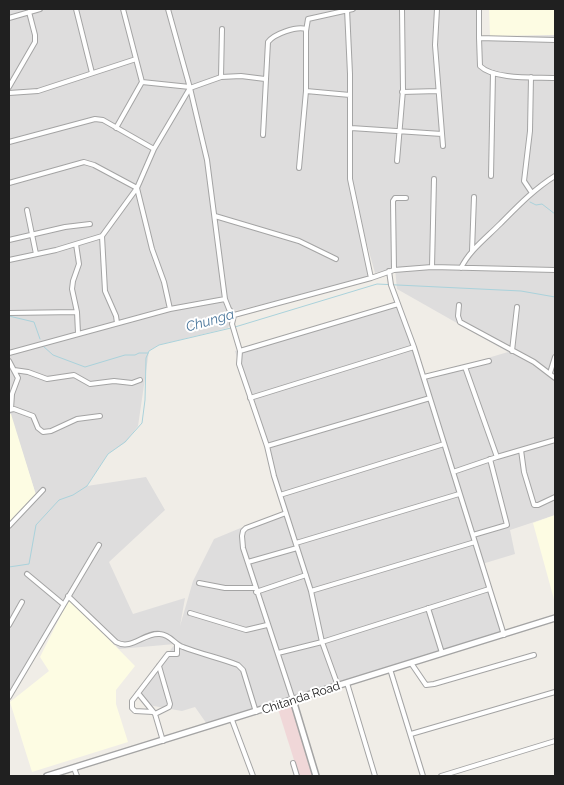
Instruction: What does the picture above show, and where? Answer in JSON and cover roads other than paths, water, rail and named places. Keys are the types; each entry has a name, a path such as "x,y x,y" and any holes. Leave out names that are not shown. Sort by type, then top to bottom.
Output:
{"street":[{"path":"9,18 40,9"},
{"path":"76,9 92,73"},
{"path":"116,128 142,82 123,9"},
{"path":"168,9 190,88 207,160 225,299 229,309 234,314"},
{"path":"299,168 306,91 306,29 308,19 353,9"},
{"path":"397,161 402,92 402,9"},
{"path":"437,9 435,45 443,146"},
{"path":"479,9 480,66 497,75 555,78"},
{"path":"347,10 351,128 350,179 371,278"},
{"path":"9,87 35,42 29,12"},
{"path":"263,135 265,79 269,40 296,28 306,29"},
{"path":"221,77 222,29"},
{"path":"479,38 555,40"},
{"path":"9,93 38,91 136,59"},
{"path":"491,176 493,73"},
{"path":"142,82 190,88 221,77 241,76 265,79"},
{"path":"531,77 530,131 524,181 532,193"},
{"path":"9,260 102,236 137,188 154,149 190,88"},
{"path":"306,91 350,95"},
{"path":"402,92 438,91"},
{"path":"9,142 95,119 103,120 154,149"},
{"path":"351,128 442,134"},
{"path":"9,183 84,162 94,165 137,188 170,309"},
{"path":"461,268 472,251 532,193 555,176"},
{"path":"432,267 434,178"},
{"path":"472,251 474,197"},
{"path":"406,198 396,198 393,201 390,283 414,346 504,635"},
{"path":"27,210 36,254"},
{"path":"215,216 299,241 336,259"},
{"path":"9,240 65,227 90,224"},
{"path":"102,236 106,291 117,323"},
{"path":"76,244 79,264 72,289 77,312 78,333"},
{"path":"234,314 371,278 391,270 432,267 555,270"},
{"path":"9,352 170,309 225,299"},
{"path":"240,351 398,304"},
{"path":"459,305 458,316 460,322 481,332 550,373 555,378"},
{"path":"512,351 517,307"},
{"path":"9,313 77,312"},
{"path":"234,314 232,324 240,351 239,364 267,446 280,495 306,576 322,642 338,686"},
{"path":"250,398 414,346"},
{"path":"550,373 555,357"},
{"path":"9,361 18,378 12,394 10,410 33,416 38,428 43,432 51,431 77,419 100,416"},
{"path":"424,378 489,361"},
{"path":"465,367 497,456"},
{"path":"14,370 28,372 46,379 74,375 90,384 114,381 132,383 140,380"},
{"path":"267,446 430,398"},
{"path":"453,472 497,456 555,440"},
{"path":"280,495 444,444"},
{"path":"521,450 524,472 534,505 555,497"},
{"path":"473,535 507,525 490,459"},
{"path":"9,526 42,490"},
{"path":"296,543 459,494"},
{"path":"286,512 243,531 243,548 316,776"},
{"path":"310,591 475,542"},
{"path":"9,696 99,544"},
{"path":"248,562 297,548"},
{"path":"27,574 63,604"},
{"path":"199,583 225,588 256,590 306,576"},
{"path":"278,653 322,642 489,589"},
{"path":"68,596 121,645 131,644 151,634 157,634 170,637 181,647 214,656 242,667 256,712"},
{"path":"9,625 22,602"},
{"path":"428,608 442,653"},
{"path":"190,613 246,630 267,625"},
{"name":"Chitanda Road","path":"47,776 555,618"},
{"path":"159,666 169,706 154,713 134,710 131,704 138,693 168,654 177,654 177,644"},
{"path":"411,663 426,685 534,655"},
{"path":"390,669 423,776"},
{"path":"347,683 375,776"},
{"path":"411,734 555,692"},
{"path":"138,693 154,713 163,741"},
{"path":"232,720 253,776"},
{"path":"441,776 555,741"},
{"path":"293,763 297,776"},
{"path":"74,768 77,776"}],"waterway":[{"path":"530,202 536,205 542,204 555,214"},
{"name":"Chunga","path":"235,327 377,284 521,291 555,297"},
{"path":"9,316 34,322 40,339"},
{"name":"Chunga","path":"9,567 29,564 36,525 59,500 73,495 87,486 108,454 125,442 142,423 145,400 146,358 149,351 159,345 231,328"},
{"path":"43,346 53,355 85,367 125,355 148,353"}]}
